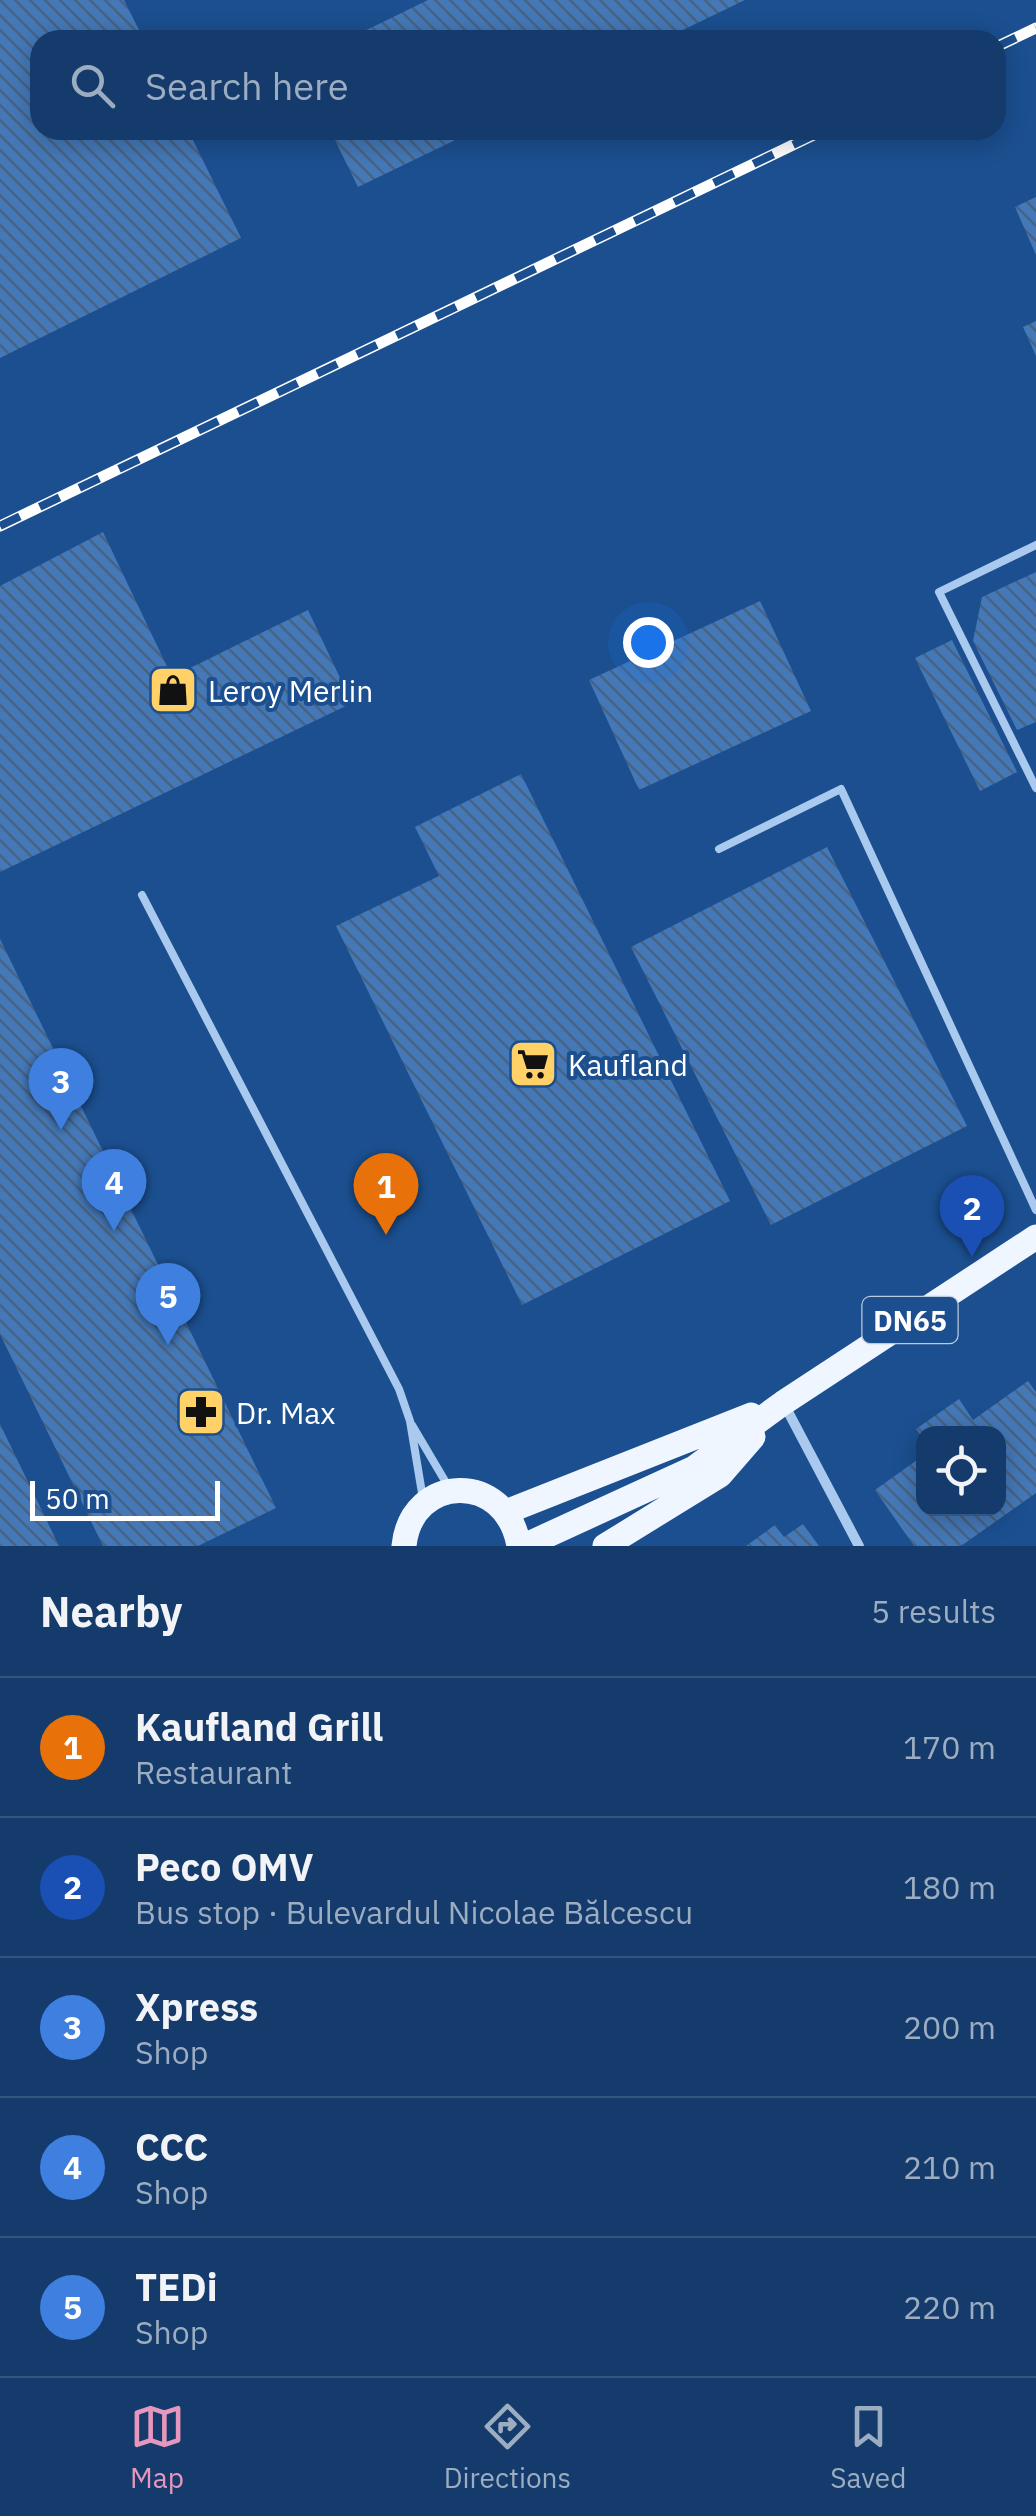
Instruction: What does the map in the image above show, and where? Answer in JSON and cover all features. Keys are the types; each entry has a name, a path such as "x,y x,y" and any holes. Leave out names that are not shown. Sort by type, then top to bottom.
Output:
{"main road":[{"name":"DN65","path":"783,1403 506,1512 521,1546 694,1468 783,1403 1036,1237"},
{"name":"DN65","path":"605,1546 720,1475 783,1403"},
{"path":"404,1546 412,1518 424,1504 451,1491 482,1494 506,1512"}],"street":[{"path":"783,1403 859,1546"}],"lane":[{"path":"1036,545 939,592 1036,788"},
{"path":"719,849 841,789 1036,1210"},
{"path":"142,894 399,1390 410,1421 424,1504"},
{"path":"410,1421 451,1491"}],"building":[{"path":"0,0 124,0 139,30 30,30 30,140 193,140 241,238 0,358"},
{"path":"428,0 745,0 683,30 366,30"},
{"path":"335,140 455,140 358,187"},
{"path":"1036,197 1036,255 1015,207"},
{"path":"1036,321 1036,356 1023,327"},
{"name":"Leroy Merlin","path":"103,532 172,677 308,610 352,703 0,872 0,586"},
{"path":"1036,572 1036,722 1017,730 973,641 982,597"},
{"path":"760,601 811,711 639,790 589,680"},
{"path":"952,640 1017,772 980,791 915,658"},
{"name":"Kaufland","path":"521,774 730,1201 522,1305 336,926 439,876 415,827"},
{"path":"827,847 967,1126 771,1225 631,947"},
{"path":"0,939 276,1508 198,1546 103,1546 0,1334"},
{"path":"1028,1381 1036,1392 1036,1493 1006,1514 1006,1426 920,1426 959,1399 973,1420"},
{"path":"0,1424 59,1546 0,1546"},
{"path":"916,1461 916,1516 1003,1516 961,1546 914,1546 875,1490"},
{"path":"803,1524 819,1546 746,1546 775,1525 784,1537"}],"railway":[{"path":"1006,42 1036,28"},
{"path":"0,526 803,140"}],"place":[{"name":"Leroy Merlin","path":"173,690"},
{"name":"Kaufland","path":"533,1064"},
{"name":"Xpress","path":"61,1130"},
{"name":"CCC","path":"114,1231"},
{"name":"Kaufland Grill","path":"386,1235"},
{"name":"Peco OMV","path":"972,1257"},
{"name":"TEDi","path":"168,1345"},
{"name":"Dr. Max","path":"201,1412"}]}
